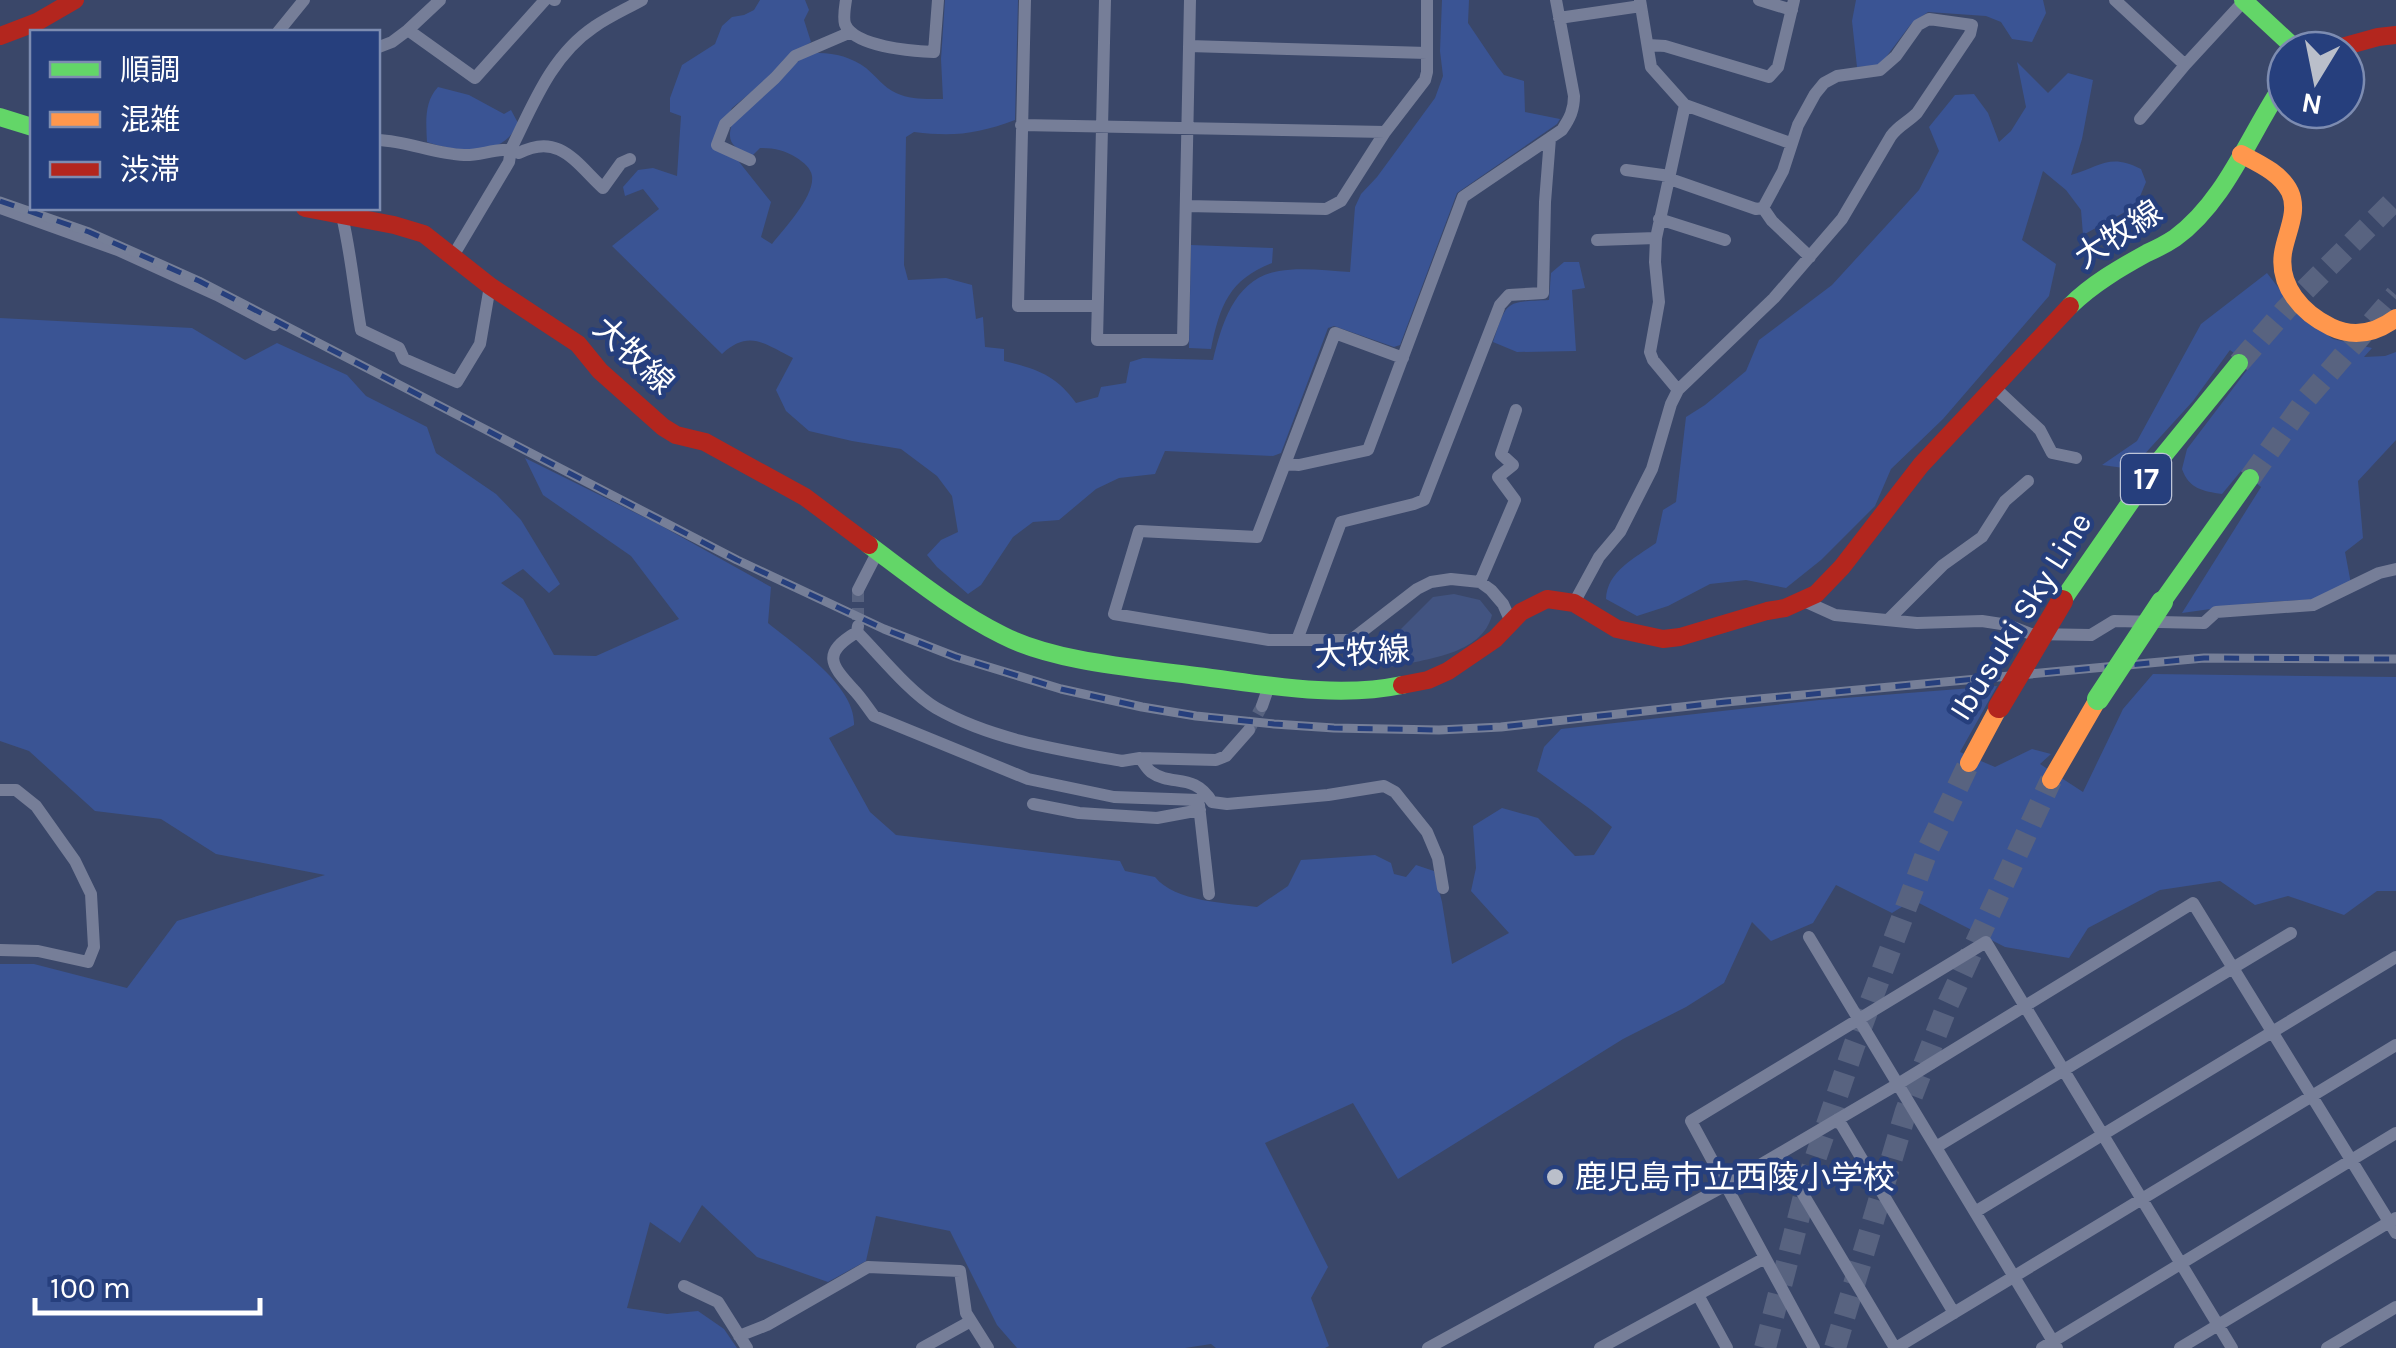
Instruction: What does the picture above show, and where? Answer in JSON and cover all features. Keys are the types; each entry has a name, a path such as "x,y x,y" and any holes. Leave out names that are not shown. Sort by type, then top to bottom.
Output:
{"main road":[{"path":"0,36 37,22 75,0"},
{"path":"2244,0 2276,30"},
{"path":"2366,40 2396,35"},
{"name":"大牧線","path":"314,210 424,234 490,286 578,344 600,371 676,435 705,442 805,497 971,618 1028,647 1266,696 1383,690 1428,680 1478,652 1522,612 1547,598 1574,603 1633,634 1663,638 1680,637 1804,601 1829,583 1904,484 2077,299 2114,271 2174,239 2194,222 2219,192 2266,110"},
{"path":"0,117 30,126"},
{"path":"2241,154 2282,181 2290,193 2291,219 2282,271 2300,305 2314,318 2349,334 2368,334 2396,318"},
{"name":"Ibusuki Sky Line","path":"1969,763 2062,601 2159,461 2238,363"},
{"path":"2051,780 2098,699 2250,478"}],"street":[{"path":"280,30 304,0"},
{"path":"380,48 408,30 440,0"},
{"path":"408,30 475,78 545,0"},
{"path":"453,256 509,162 511,149 547,77 593,27 623,4 642,0"},
{"path":"846,0 845,23 851,32 881,46 934,52 938,0"},
{"path":"1025,0 1018,306 1097,306"},
{"path":"1105,0 1097,340 1183,340 1190,0"},
{"path":"1186,206 1326,209 1341,202 1385,132 1425,80 1427,0"},
{"path":"1285,464 1299,466 1368,450 1463,197 1562,130 1574,108 1574,96 1556,0"},
{"path":"1648,45 1665,46 1769,77 1778,67 1793,5 1758,0"},
{"path":"2115,0 2185,65"},
{"path":"2140,120 2244,0"},
{"path":"1559,18 1641,3 1652,66 1685,105 1790,144"},
{"path":"1574,603 1599,556 1620,532 1652,469 1678,390 1737,336 1842,219 1891,136 1917,113 1972,26 1929,19 1918,25 1896,56 1880,70 1837,76 1824,82 1814,94 1790,144 1783,171 1763,208"},
{"path":"750,160 717,145 726,124 795,56 851,32"},
{"path":"1190,46 1428,52"},
{"path":"1678,390 1650,352 1659,302 1655,262 1658,219 1685,105"},
{"path":"1022,125 1385,132"},
{"path":"1297,640 1342,522 1424,500 1500,305 1509,295 1543,293 1550,138"},
{"path":"380,140 469,156 511,149 519,153 544,144 554,146 603,188 621,164 630,159"},
{"path":"1626,170 1670,178 1756,209 1763,208"},
{"path":"0,208 118,250 217,294 274,325"},
{"path":"1763,208 1810,257"},
{"path":"342,216 362,330 399,348 404,359 457,382 480,344 490,286"},
{"path":"1658,219 1725,240"},
{"path":"1596,240 1656,238"},
{"path":"1403,358 1334,334 1257,537 1138,532 1114,614 1269,640 1351,640 1393,605 1431,582 1451,580 1480,582 1492,590 1511,622"},
{"path":"1994,386 2040,430 2052,453 2076,458"},
{"path":"1480,582 1516,500 1498,477 1513,465 1501,454 1516,410"},
{"path":"1888,620 1943,565 1982,537 2005,500 2028,481"},
{"path":"858,590 878,551"},
{"path":"1804,601 1835,614 1918,624 1982,621 2031,634 2091,635 2114,621 2204,623 2216,612 2313,605 2379,573 2396,569"},
{"path":"1248,730 1226,756 1216,760 1122,761 1010,738 935,708 858,629 834,653 836,672 874,716 1028,779 1114,798 1204,804 1278,800 1384,786 1395,792 1427,832 1438,858 1443,888"},
{"path":"1140,758 1152,773 1205,790 1209,894"},
{"path":"0,790 16,790 36,806 75,861 91,894 94,947 88,962 38,951 0,950"},
{"path":"1033,804 1079,813 1157,818 1204,804"},
{"path":"1428,1348 1726,1186 2194,904 2394,1224 2180,1348"},
{"path":"1936,1147 2291,933"},
{"path":"1809,937 2014,1276 2050,1346 2396,1133"},
{"path":"1814,1348 1691,1121 1986,942 2232,1348"},
{"path":"1975,1212 2396,957"},
{"path":"1778,1154 1896,1348 2396,1046"},
{"path":"1838,1120 1954,1313"},
{"path":"1600,1348 1766,1258"},
{"path":"684,1286 718,1302 743,1342 767,1324 868,1267 960,1272 966,1313 988,1348"},
{"path":"1698,1294 1728,1348"},
{"path":"2326,1348 2396,1307"},
{"path":"922,1348 971,1321"},
{"path":"1630,1332 1639,1348"},
{"path":"1456,1333 1464,1348"}],"shaded area":[{"path":"760,0 805,0 809,10 804,20 811,42 732,108 712,148 736,158 771,202 761,237 772,244 809,193 811,173 802,161 784,151 760,148 752,156 740,150 730,139 733,121 806,54 845,57 902,95 943,99 945,0 1018,0 1015,120 965,133 914,132 906,137 904,265 908,280 946,278 972,285 976,319 983,317 985,347 1004,349 1004,361 1045,374 1076,403 1098,397 1101,387 1126,383 1130,362 1143,358 1213,360 1233,304 1241,292 1264,275 1297,269 1350,272 1355,207 1361,194 1435,98 1443,76 1442,0 1469,0 1468,23 1497,66 1504,75 1524,81 1525,112 1560,119 1457,193 1400,345 1394,347 1334,326 1328,328 1281,453 1273,456 1165,451 1155,474 1119,478 1096,489 1059,520 1033,522 1013,537 981,585 968,594 927,555 941,540 958,532 952,496 937,476 901,449 809,431 786,411 776,390 793,358 757,341 741,342 722,354 612,246 659,209 643,189 625,196 623,187 638,170 653,168 677,176 681,116 670,112 670,98 682,65 715,44 722,26 732,17 754,10"},
{"path":"1856,0 2043,0 2046,13 2032,42 2012,39 2001,22 1986,16 1928,12 1911,24 1880,65 1857,67 1852,21"},
{"path":"2017,62 2048,93 2068,73 2093,80 2071,175 2113,161 2141,169 2146,182 2136,206 2083,235 2081,210 2066,190 2043,171 2022,240 2056,264 2049,296 1943,419 1891,469 1875,506 1821,560 1786,588 1746,580 1710,584 1668,606 1637,616 1606,599 1617,573 1656,543 1663,510 1676,502 1686,417 1746,371 1759,340 1832,285 1919,190 1939,151 1929,127 1955,95 1974,94 1988,113 1999,142 2011,131 2026,107"},
{"path":"438,87 469,95 504,114 511,110 518,123 509,137 491,147 458,149 427,142 428,106"},
{"path":"1191,245 1273,248 1272,263 1246,277 1229,296 1218,319 1211,349 1189,348"},
{"path":"1564,262 1579,262 1585,288 1572,290 1576,351 1517,352 1493,342 1501,318 1510,306 1549,300 1551,273"},
{"path":"2267,273 2299,314 2333,339 2372,348 2364,357 2396,352 2396,440 2358,481 2363,538 2345,552 2352,589 2335,598 2253,603 2182,613 2261,487 2241,471 2222,494 2209,492 2193,485 2182,469 2187,449 2250,366 2230,350 2193,401 2131,469 2102,465 2137,441 2201,324"},
{"path":"0,318 192,328 245,360 277,343 347,375 366,396 427,427 436,453 496,494 521,520 560,584 549,593 523,569 501,583 523,599 554,655 596,656 679,619 631,556 543,495 525,458 658,524 771,587 768,623 822,668 845,696 854,725 829,738 870,812 896,835 1120,861 1125,871 1155,877 1175,892 1257,907 1288,886 1301,860 1375,855 1391,863 1394,874 1406,877 1416,865 1434,871 1452,964 1509,933 1471,891 1476,868 1473,826 1502,808 1538,818 1575,856 1594,855 1612,827 1537,771 1544,747 1561,729 1819,700 1997,686 1960,752 1995,767 2032,749 2051,754 2040,764 2083,792 2123,709 2153,674 2396,677 2396,891 2377,891 2344,915 2288,896 2255,905 2220,881 2160,890 2088,928 2069,958 2005,947 1913,900 1892,913 1836,885 1813,923 1771,941 1752,922 1724,983 1623,1039 1398,1179 1353,1103 1265,1143 1328,1267 1311,1298 1329,1346 1325,1348 1216,1348 1211,1344 1185,1348 1017,1348 997,1325 950,1231 876,1216 866,1261 828,1282 757,1257 702,1205 680,1243 650,1222 627,1308 667,1314 698,1311 724,1329 737,1348 0,1348 0,964 34,964 127,988 177,921 325,875 216,854 161,819 95,811 29,751 0,741"},
{"path":"1454,594 1480,600 1492,615 1477,639 1435,658 1391,667 1381,649 1433,597"}],"tunnel":[{"path":"2239,363 2286,309 2396,199"},
{"path":"2250,478 2307,398 2396,295"},
{"path":"858,590 858,626"},
{"path":"1249,730 1262,706"},
{"path":"1765,1348 1809,1177 1854,1046 1928,849 1969,763"},
{"path":"1835,1348 1906,1111 1947,1006 2051,780"}],"railway":[{"path":"0,201 89,232 199,281 737,560 884,629 956,657 1061,689 1142,707 1274,724 1439,730 2204,658 2396,659"}],"traffic: fast":[{"path":"2243,0 2275,30"},
{"path":"2070,306 2107,277 2172,240 2193,222 2223,185 2266,112"},
{"path":"0,117 30,126"},
{"path":"2062,601 2159,461 2239,363"},
{"path":"2162,602 2250,478"},
{"path":"869,545 967,615 1002,635 1046,652 1123,667 1299,689 1351,691 1402,685"},
{"path":"2098,699 2162,602"}],"traffic: slow":[{"path":"2241,154 2275,174 2290,192 2293,215 2282,265 2288,287 2302,306 2320,321 2348,332 2373,330 2396,318"},
{"path":"2051,780 2098,699"},
{"path":"1969,763 1999,707"}],"traffic: jam":[{"path":"0,36 37,22 75,0"},
{"path":"2366,40 2396,35"},
{"path":"315,210 424,234 490,286 578,344 600,371 663,427 676,435 705,442 805,497 869,545"},
{"path":"1402,685 1448,671 1495,639 1521,612 1547,599 1574,603 1617,629 1663,639 1785,608 1816,594 1842,567 1921,465 2070,306"},
{"path":"1999,707 2062,601"}],"place":[{"name":"鹿児島市立西陵小学校","path":"1555,1177"}]}
